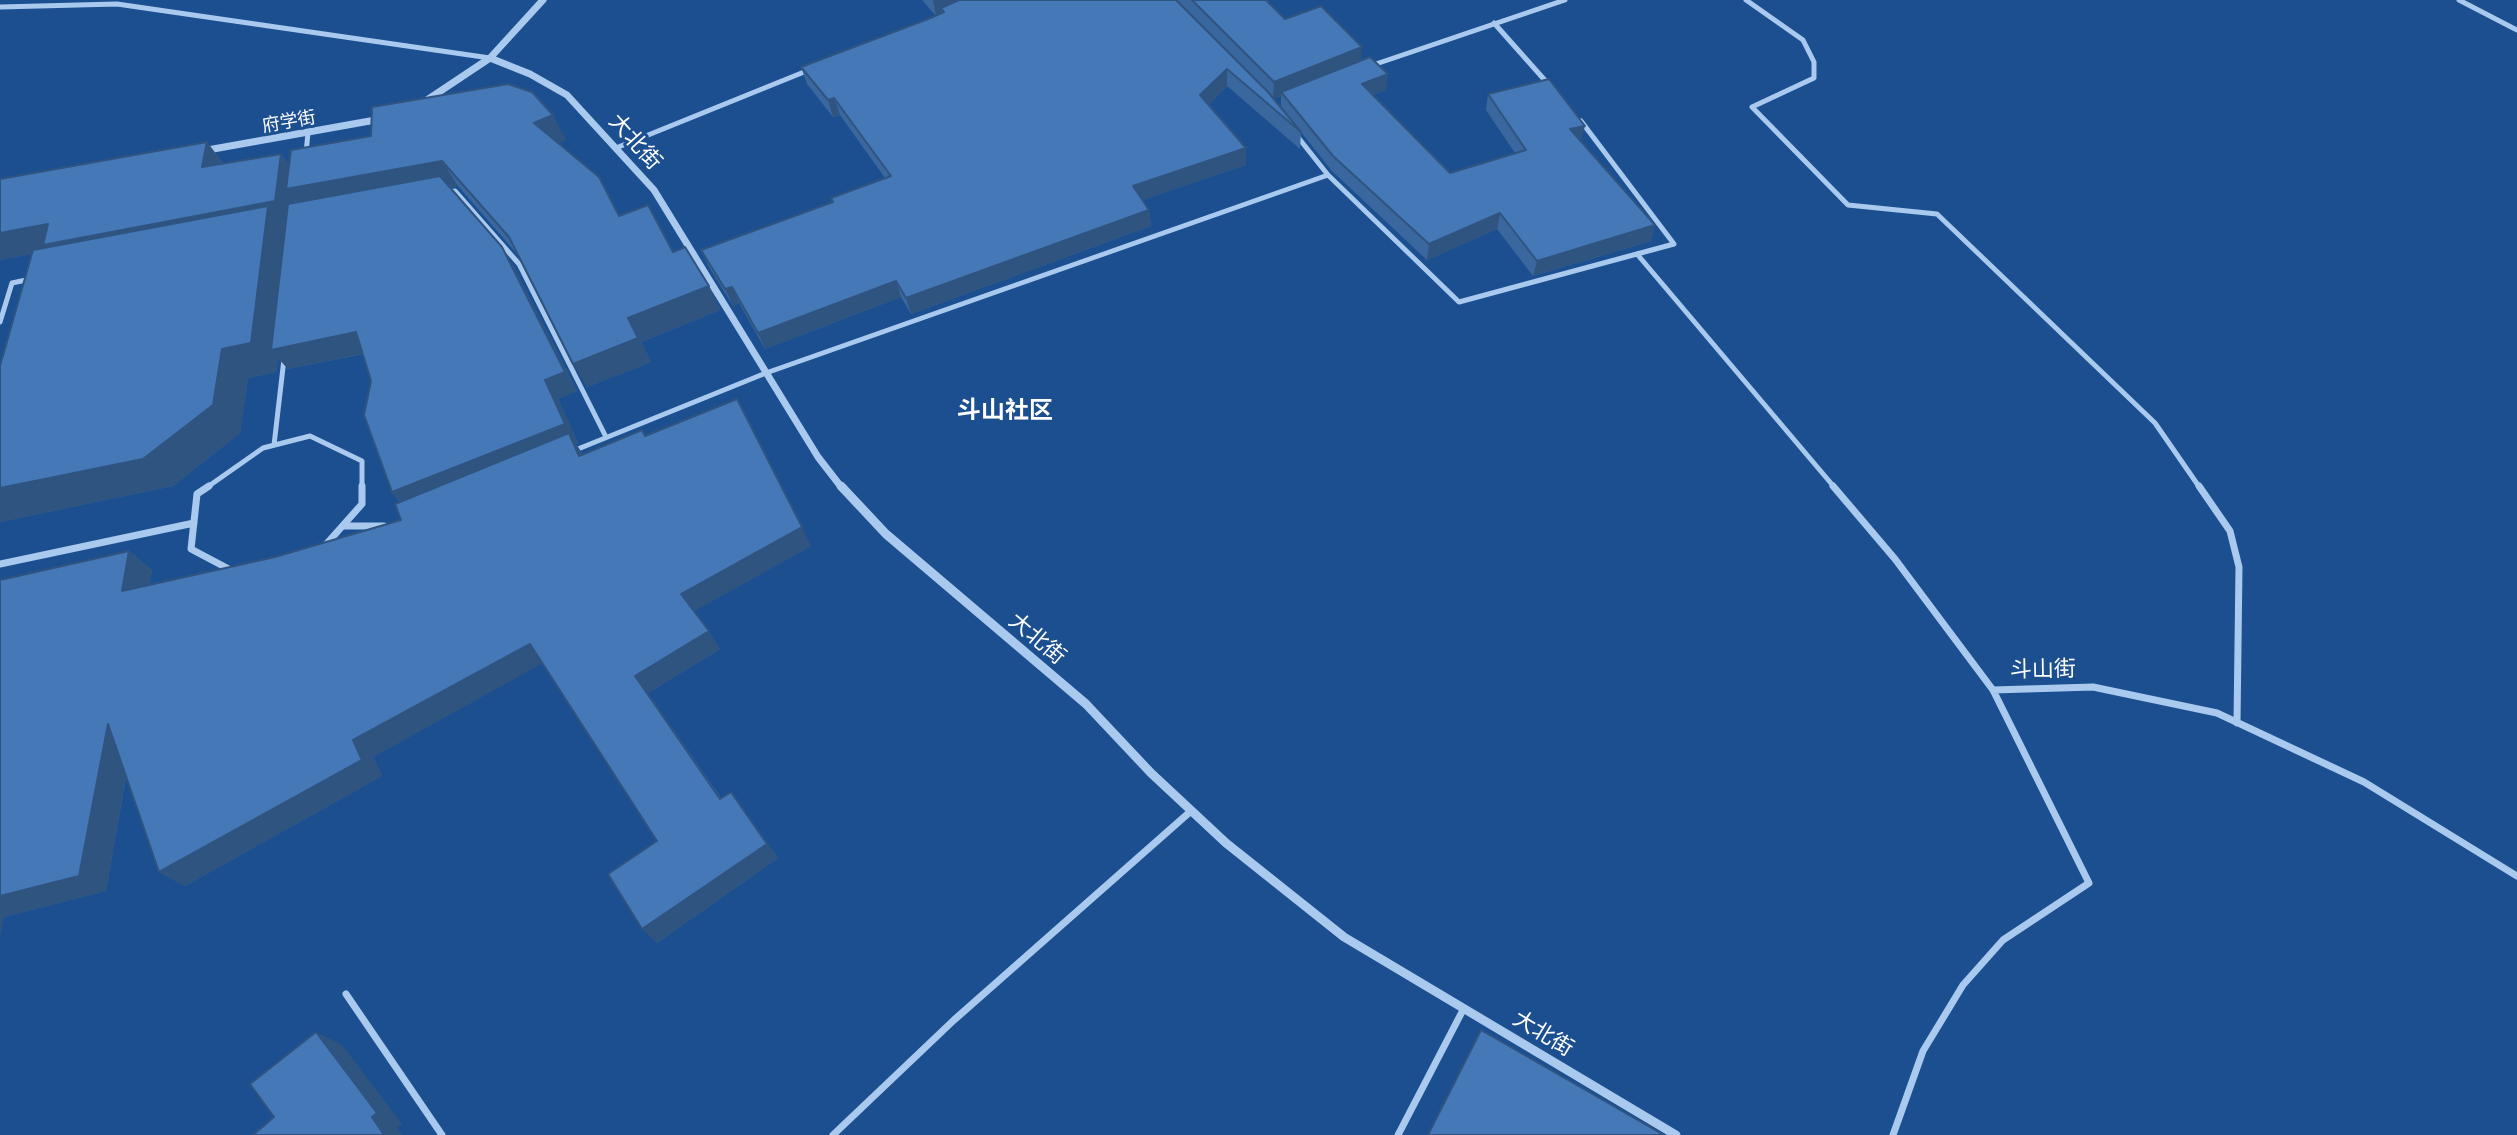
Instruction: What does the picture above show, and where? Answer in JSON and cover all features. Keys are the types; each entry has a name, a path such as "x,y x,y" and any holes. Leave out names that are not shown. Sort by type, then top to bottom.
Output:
{"street":[{"path":"419,104 490,58 543,0"},
{"name":"大北街","path":"490,58 567,95 654,190 818,457 886,534 1086,704 1226,843 1344,937 1676,1135"},
{"name":"府学街","path":"185,154 385,118"}],"lane":[{"path":"1358,71 1565,0"},
{"path":"1746,0 1803,40 1814,62 1814,78 1776,93 1752,107 1848,205 1937,214 2155,423 2230,531 2239,567 2237,723"},
{"path":"2459,0 2517,30"},
{"path":"0,7 117,4 490,58"},
{"path":"1494,23 1556,93"},
{"path":"616,148 810,69"},
{"path":"1294,132 1328,175 1459,302 1674,244 1577,117"},
{"path":"305,162 308,133"},
{"path":"562,455 766,373 1328,175"},
{"path":"439,194 455,191 519,264 606,437"},
{"name":"斗山街","path":"1637,254 1895,559 1993,690 2042,686 2107,689 2217,713 2364,782 2517,876"},
{"path":"0,322 12,283 42,277"},
{"path":"274,445 285,352"},
{"path":"310,436 362,461 362,504 314,558 242,576 191,549 197,494 263,448 274,445 310,436"},
{"path":"343,526 384,527 399,521"},
{"path":"0,564 194,523"},
{"path":"1893,1135 1923,1051 1963,985 2003,940 2089,883 1993,690"},
{"path":"833,1135 954,1020 1191,811"},
{"path":"346,994 442,1135"},
{"path":"1398,1135 1464,1008"}],"building":[{"path":"959,0 1176,0 1268,92 1301,132 1227,69 1200,95 1246,148 1133,186 1149,210 906,298 896,281 758,333 732,287 725,289 701,250 833,202 831,198 891,176 834,98 828,100 801,67 928,19 944,12 941,8"},
{"path":"1192,0 1266,0 1285,19 1321,6 1362,47 1274,82"},
{"path":"1370,57 1388,74 1362,84 1450,173 1526,150 1488,94 1549,79 1585,126 1570,129 1655,225 1537,261 1500,213 1429,244 1333,156 1281,92"},
{"path":"508,84 532,92 553,115 534,123 599,177 619,216 648,205 673,252 685,247 709,286 628,318 638,338 573,364 509,237 442,161 286,189 291,150 371,136 372,107"},
{"path":"207,142 202,167 281,154 275,201 43,245 48,224 0,233 0,179"},
{"path":"440,176 502,247 565,372 545,380 565,424 392,492 364,415 371,381 356,332 271,350 288,204"},
{"path":"268,206 251,343 222,349 213,405 143,459 0,488 0,366 33,250"},
{"path":"737,399 802,527 681,594 709,631 635,676 720,799 731,792 767,844 642,929 608,874 657,841 530,644 353,740 362,760 159,872 108,724 79,876 0,896 0,580 129,551 122,591 275,557 401,520 395,504 569,433 579,456 642,430 645,436"},
{"path":"1481,1030 1664,1135 1428,1135"},
{"path":"316,1032 377,1113 372,1117 384,1135 253,1135 274,1117 250,1084"}],"district":[{"name":"斗山社区","path":"1005,411"}]}
